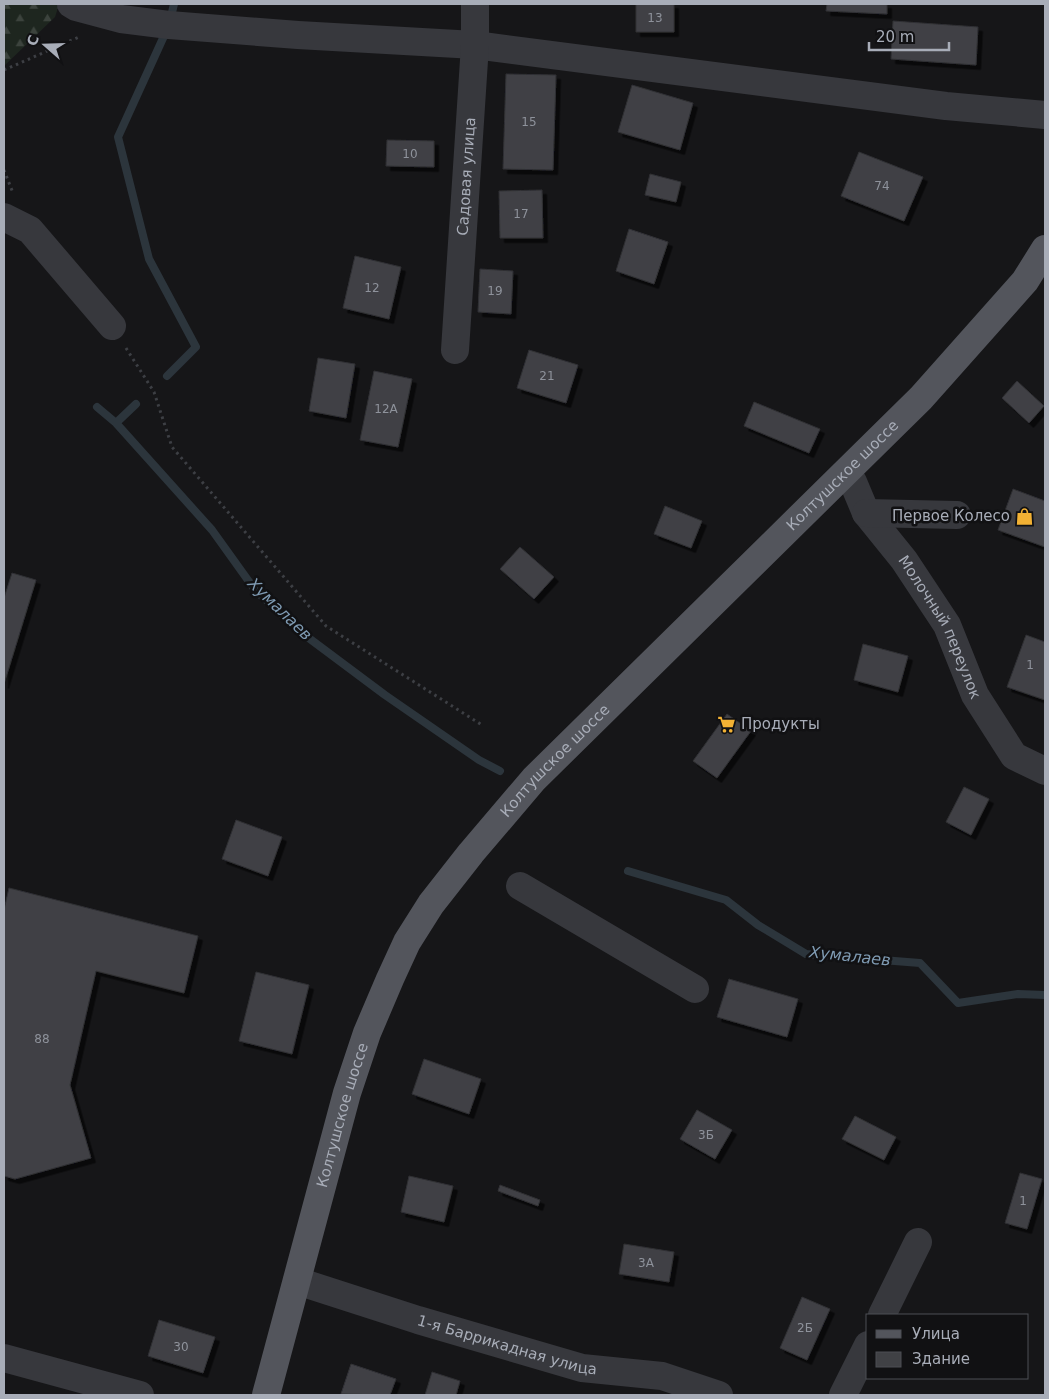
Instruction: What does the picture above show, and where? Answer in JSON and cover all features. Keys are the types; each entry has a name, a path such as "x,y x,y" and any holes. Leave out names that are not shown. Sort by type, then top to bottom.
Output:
{"main road":[{"name":"Колтушское шоссе","path":"266,1395 347,1093 367,1033 408,942 431,904 471,853 534,779 921,398 1026,281 1045,249"}],"street":[{"path":"71,4 76,7 121,18 169,25 298,35 475,45 946,106 1045,115"},
{"name":"Садовая улица","path":"455,350 475,45 475,4"},
{"path":"4,217 30,230 112,326"},
{"name":"Молочный переулок","path":"845,474 853,482 866,513 904,560 946,624 975,695 1014,756 1045,771"},
{"path":"866,513 958,516"},
{"path":"520,886 695,989"},
{"path":"882,1314 918,1242"},
{"name":"1-я Баррикадная улица","path":"297,1281 418,1320 582,1368 662,1376 719,1395"},
{"path":"843,1395 866,1349"},
{"path":"4,1358 140,1395"}],"path":[{"path":"4,70 121,18"},
{"path":"112,326 154,392 172,447 326,626 482,725"}],"green space":[{"path":"4,4 59,4 55,17 4,66"}],"building":[{"path":"636,4 674,4 674,32 636,32"},
{"path":"827,4 887,4 887,14 826,11"},
{"path":"893,21 978,27 976,65 891,59"},
{"path":"506,74 556,75 553,170 503,169"},
{"path":"632,85 693,103 680,150 618,132"},
{"path":"387,140 434,141 434,167 386,166"},
{"path":"859,152 923,177 904,221 841,196"},
{"path":"650,174 681,182 676,202 645,195"},
{"path":"542,190 543,238 500,238 499,191"},
{"path":"629,229 668,242 654,284 616,271"},
{"path":"355,256 401,267 389,319 343,308"},
{"path":"480,269 513,271 511,314 478,312"},
{"path":"529,350 578,365 566,403 517,388"},
{"path":"318,358 355,364 346,418 309,411"},
{"path":"374,371 412,379 398,447 360,440"},
{"path":"1017,381 1044,406 1029,423 1002,398"},
{"path":"754,402 820,429 809,453 744,426"},
{"name":"Первое Колесо","path":"1013,489 1045,501 1045,547 998,530"},
{"path":"665,506 702,521 691,548 654,534"},
{"path":"520,547 554,577 534,599 500,569"},
{"path":"12,573 36,580 4,684 4,598"},
{"path":"1026,635 1045,642 1045,700 1007,687"},
{"path":"863,644 908,656 898,692 854,680"},
{"path":"727,714 751,731 717,778 693,761"},
{"path":"964,787 989,799 971,835 946,822"},
{"path":"236,820 282,837 268,876 222,859"},
{"path":"9,888 198,936 184,993 96,971 70,1085 91,1158 15,1179 4,1176 4,910"},
{"path":"256,972 309,985 292,1054 239,1041"},
{"path":"729,979 798,999 787,1037 717,1017"},
{"path":"424,1059 481,1079 469,1114 412,1094"},
{"path":"697,1110 732,1130 715,1159 680,1139"},
{"path":"855,1116 896,1137 884,1160 842,1139"},
{"path":"1020,1173 1042,1179 1027,1229 1005,1223"},
{"path":"409,1176 453,1186 444,1222 401,1212"},
{"path":"500,1185 540,1200 538,1206 498,1191"},
{"path":"624,1244 674,1252 669,1282 619,1274"},
{"path":"802,1297 830,1309 807,1360 780,1348"},
{"path":"159,1320 215,1337 203,1373 148,1356"},
{"path":"351,1364 396,1379 390,1395 341,1394"},
{"path":"432,1372 460,1381 456,1395 425,1395"}],"waterway":[{"path":"167,376 196,347 149,259 118,137 169,25 174,4"},
{"path":"116,423 136,404"},
{"name":"Хумалаев","path":"97,407 116,423 212,530 255,590 306,636 385,695 479,760 500,771"},
{"name":"Хумалаев","path":"628,871 726,900 758,925 806,954 920,963 958,1003 1018,994 1045,995"}],"place":[{"name":"Первое Колесо","path":"1024,516"},
{"name":"Продукты","path":"727,724"}]}
